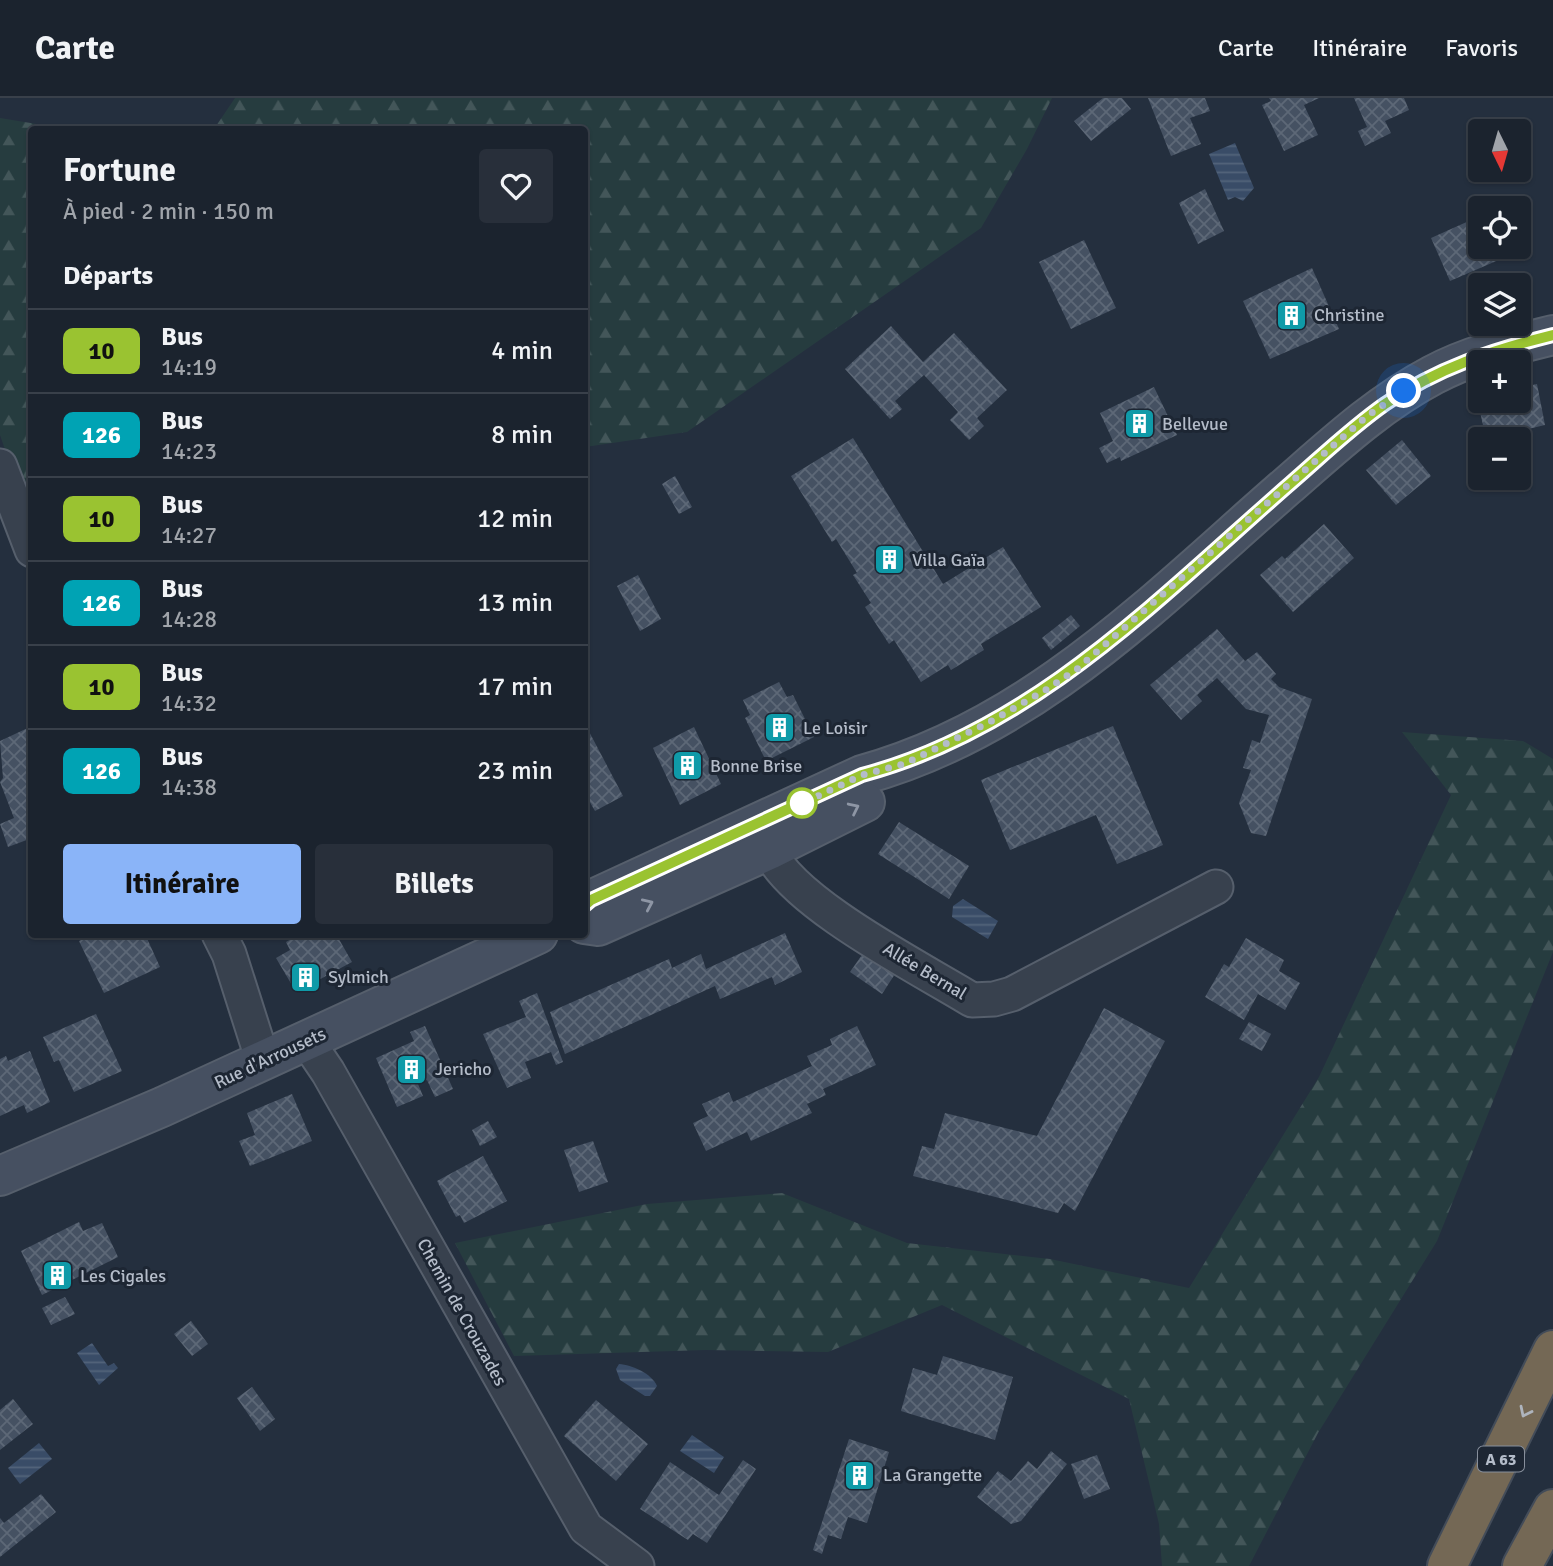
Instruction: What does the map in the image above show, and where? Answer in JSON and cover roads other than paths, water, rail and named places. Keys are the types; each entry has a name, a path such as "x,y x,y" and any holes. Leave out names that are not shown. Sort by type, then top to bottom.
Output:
{"highway":[{"name":"A 63","path":"1447,1566 1553,1350"},
{"path":"1522,1566 1553,1509"}],"main road":[{"path":"588,903 862,775 904,764 1009,713 1077,669 1367,416 1404,391 1474,357 1553,335"},
{"path":"588,925 598,926 769,850 869,800 904,764"},
{"name":"Rue d'Arrousets","path":"0,1176 263,1061 529,938"}],"street":[{"path":"0,466 28,540"},
{"name":"Allée Bernal","path":"769,850 774,861 796,886 853,927 972,1000 994,999 1012,994 1216,887"},
{"path":"221,938 229,954 263,1061"},
{"name":"Chemin de Crouzades","path":"307,1041 328,1072 586,1528 637,1566"}],"water":[{"path":"1235,143 1254,188 1243,201 1235,197 1228,200 1209,154"},
{"path":"963,899 998,921 988,939 952,917 953,906"},
{"path":"92,1343 108,1366 114,1363 118,1368 99,1385 77,1353"},
{"path":"619,1364 635,1368 654,1381 657,1386 650,1396 645,1396 620,1380 616,1369"},
{"path":"692,1435 724,1457 714,1473 680,1451"},
{"path":"39,1443 52,1459 20,1484 8,1468"}],"place":[{"name":"Christine","path":"1291,315"},
{"name":"Bellevue","path":"1139,424"},
{"name":"Villa Gaïa","path":"889,560"},
{"name":"Le Loisir","path":"780,728"},
{"name":"Bonne Brise","path":"687,766"},
{"name":"Sylmich","path":"305,977"},
{"name":"Jericho","path":"412,1069"},
{"name":"Les Cigales","path":"57,1276"},
{"name":"La Grangette","path":"860,1475"}]}
